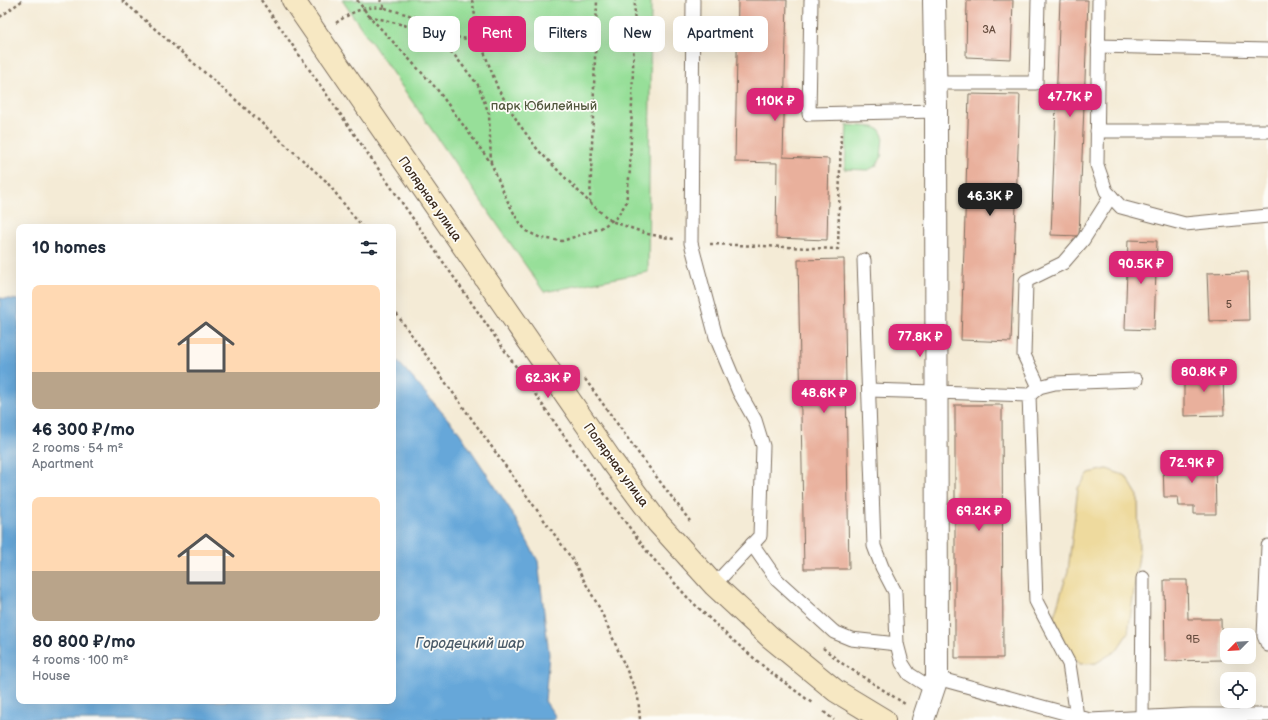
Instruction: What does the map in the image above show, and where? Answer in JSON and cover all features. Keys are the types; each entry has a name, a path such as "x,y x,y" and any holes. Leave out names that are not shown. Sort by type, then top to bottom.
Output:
{"main road":[{"name":"Полярная улица","path":"293,0 611,460 658,523 714,585 770,638 836,691 884,720"}],"street":[{"path":"924,718 935,684 936,111 934,0"}],"lane":[{"path":"693,0 690,243 716,337 739,392 755,420 762,446 760,536 714,585"},
{"path":"811,0 809,114 936,111"},
{"path":"935,83 1036,83 1038,0"},
{"path":"1099,0 1097,165 1106,191 1122,208 1185,224 1268,216"},
{"path":"1098,46 1268,50"},
{"path":"1097,130 1268,131"},
{"path":"1077,716 1069,664 1036,601 1034,391 1024,355 1026,281 1063,263 1083,240 1111,196"},
{"path":"864,260 874,546 882,567 895,592 897,644 902,663 909,674 935,684 1090,720 1191,715 1268,715"},
{"path":"869,390 936,392 1034,391 1055,383 1136,380"},
{"path":"752,544 777,580 834,632 851,639 897,644"},
{"path":"1268,546 1264,636 1268,645"},
{"path":"1142,717 1143,578"}],"path":[{"path":"0,17 23,0"},
{"path":"122,0 237,100 326,181 360,224"},
{"path":"357,0 369,16 436,88 491,163 507,200 516,217 526,231 541,238 562,241 601,228 617,217 626,203 630,170 636,0"},
{"path":"380,0 385,8"},
{"path":"472,0 475,16"},
{"path":"590,202 597,0"},
{"path":"340,30 335,23 351,13 363,8 385,8 419,18 455,37 468,39"},
{"path":"369,16 404,25 425,33 455,56 478,85 489,114 491,163"},
{"path":"484,52 498,89 519,124 538,150 590,202 611,221 648,234 690,243 838,248 842,114"},
{"path":"396,312 572,559 600,609 638,696 640,720"},
{"path":"583,376 638,454 693,525"},
{"path":"819,645 843,664 924,718"}],"green space":[{"name":"парк Юбилейный","path":"342,0 651,0 651,16 609,16 609,52 650,52 648,272 544,292"},
{"path":"847,125 874,127 880,130 883,136 881,158 876,166 868,170 845,169"}],"sand":[{"path":"1107,469 1126,476 1138,496 1139,555 1128,633 1116,651 1096,663 1080,664 1068,651 1054,616 1068,571 1078,488 1089,473"}],"water":[{"name":"Городецкий шар","path":"0,298 16,300 16,704 396,704 396,360 459,432 510,509 538,561 549,654 545,701 556,717 554,720 0,720"}],"building":[{"path":"738,0 787,0 783,157 829,159 827,240 776,238 777,163 735,162 737,52 768,52 768,16 738,16"},
{"path":"967,0 1013,0 1011,59 966,57"},
{"path":"1060,0 1088,0 1079,236 1051,235"},
{"path":"969,94 1020,95 1011,342 961,340"},
{"path":"1128,240 1157,241 1154,330 1125,329"},
{"path":"844,259 849,569 804,569 798,260"},
{"path":"1248,272 1249,320 1209,321 1207,273"},
{"path":"1184,370 1223,370 1224,415 1184,416"},
{"path":"955,405 1002,405 1003,658 955,658"},
{"path":"1215,460 1216,514 1194,514 1194,506 1179,506 1178,497 1164,497 1163,461"},
{"path":"1164,580 1187,580 1188,619 1221,619 1220,660 1165,661"}]}
